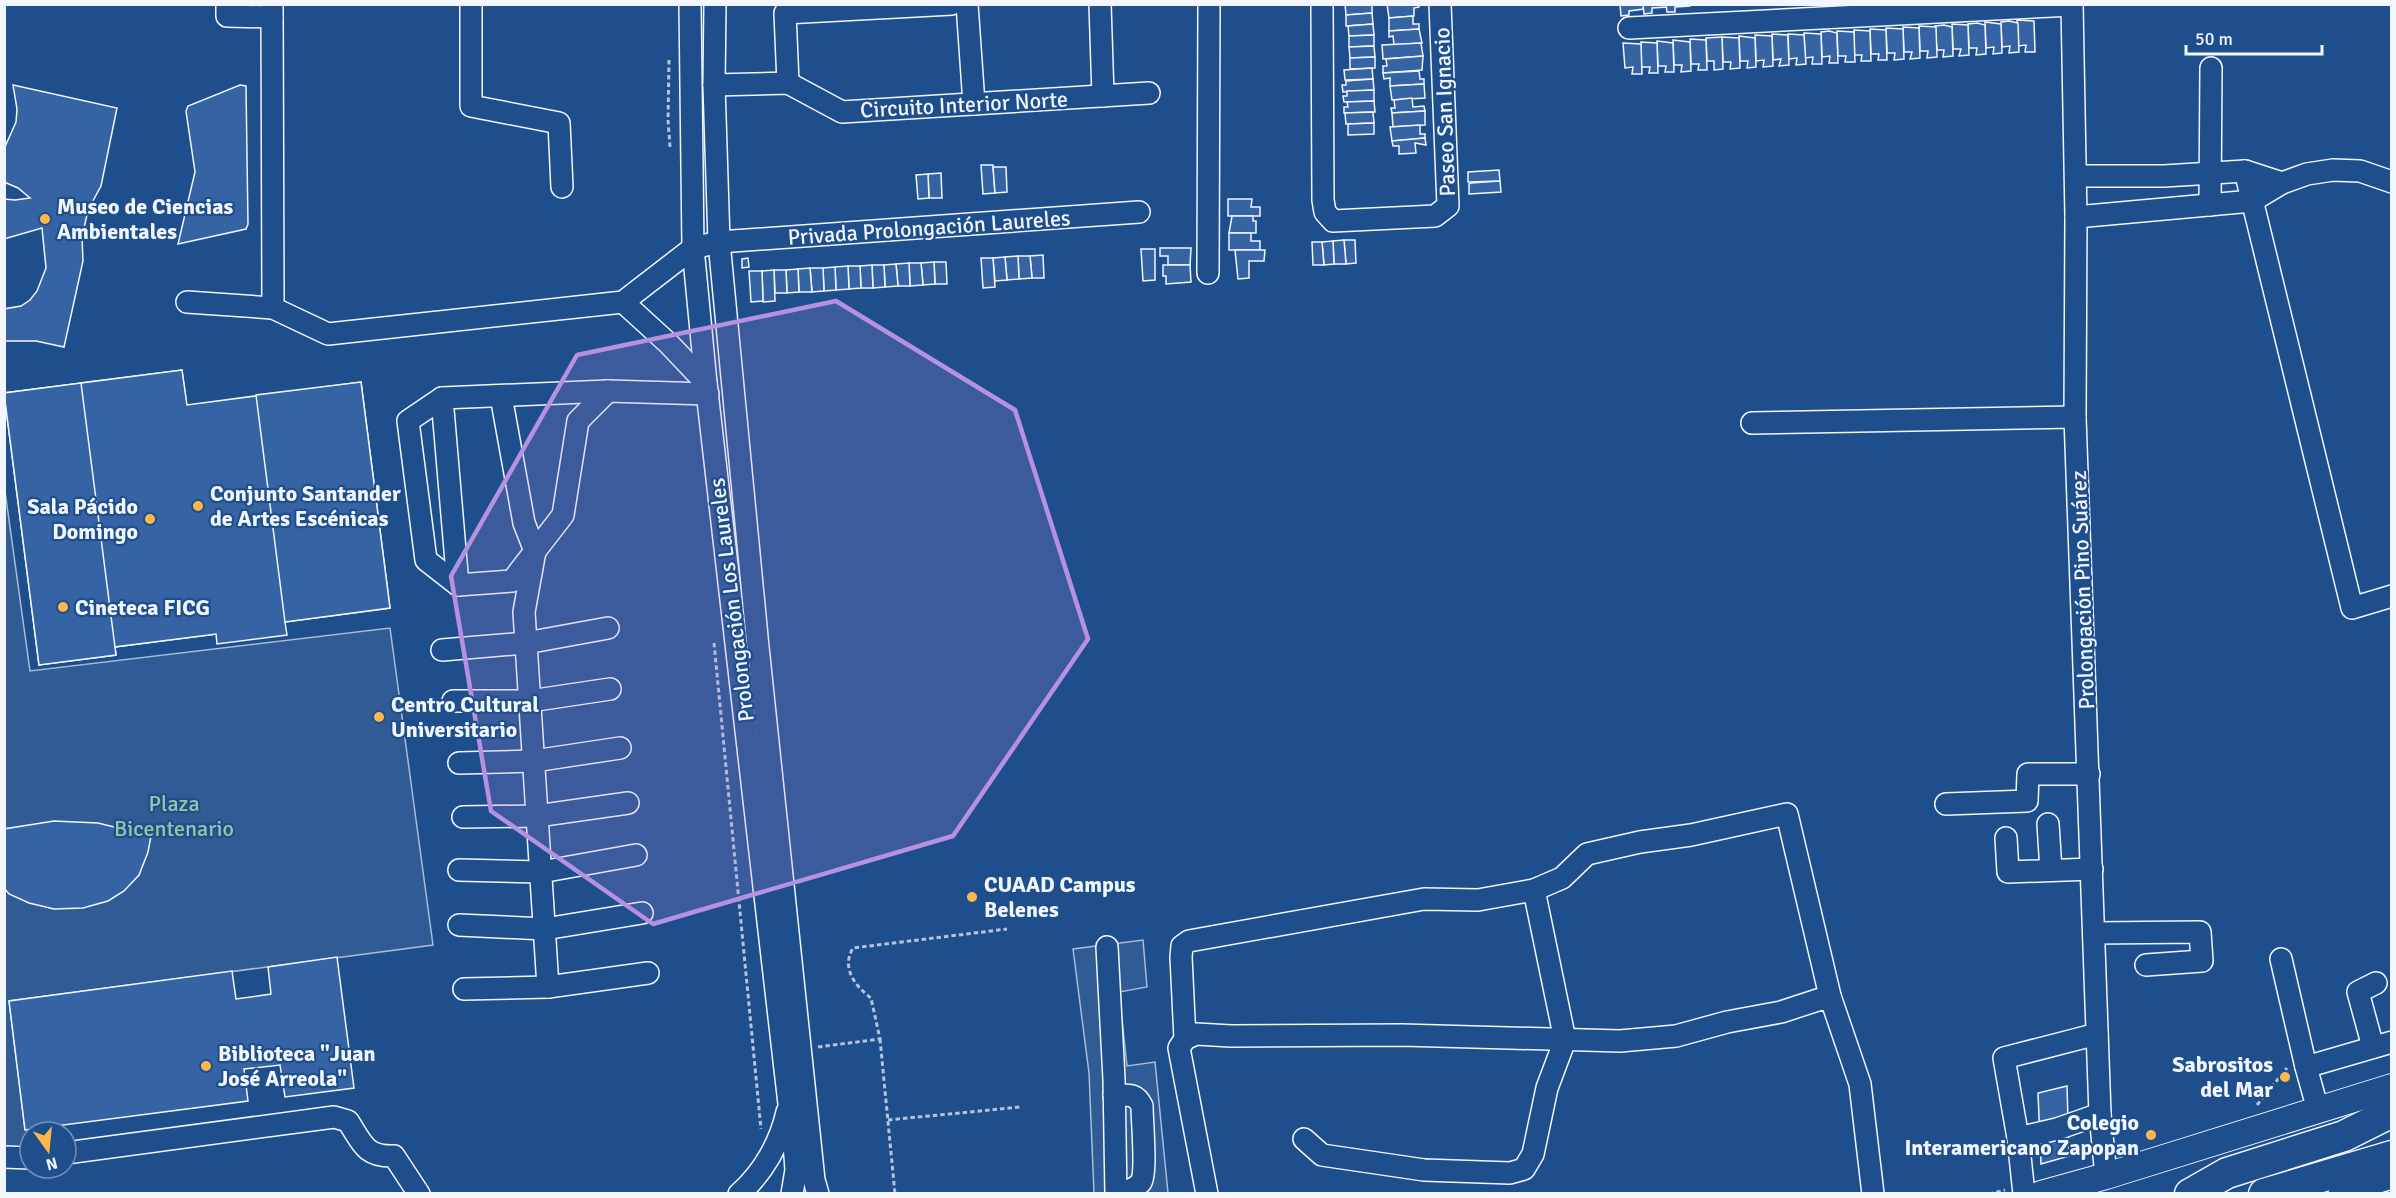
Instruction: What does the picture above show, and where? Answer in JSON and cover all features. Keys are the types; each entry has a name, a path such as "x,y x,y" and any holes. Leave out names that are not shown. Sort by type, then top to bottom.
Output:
{"highway":[{"path":"2190,1194 2227,1173 2344,1136 2391,1112"},
{"path":"2264,1194 2391,1156"}],"main road":[{"path":"2041,1194 2391,1087"}],"street":[{"path":"227,4 227,16 272,11 273,308"},
{"path":"471,4 471,106 559,123 562,187"},
{"name":"Prolongación Los Laureles","path":"690,4 693,248 707,389 789,1100 804,1155 818,1194"},
{"name":"Prolongación Los Laureles","path":"715,4 714,85 719,242 758,647 802,1049 804,1155 796,1170 792,1194"},
{"path":"714,85 789,83 785,13 952,4"},
{"path":"967,4 974,104"},
{"path":"1100,4 1103,96"},
{"path":"1208,273 1209,4"},
{"name":"Paseo San Ignacio","path":"1322,4 1323,200 1325,212 1333,220 1435,216 1448,206 1440,4"},
{"path":"1629,28 2072,5"},
{"name":"Prolongación Pino Suárez","path":"2072,5 2076,176 2075,417 2100,1114 2106,1176"},
{"path":"2210,205 2211,68"},
{"name":"Circuito Interior Norte","path":"789,83 842,112 1149,93"},
{"path":"2076,217 2252,201 2282,183 2307,174 2333,170 2360,171 2389,177"},
{"path":"2076,176 2164,176 2245,171 2282,183"},
{"path":"2245,171 2352,608 2391,596"},
{"name":"Privada Prolongación Laureles","path":"693,248 719,242 1139,212"},
{"path":"187,302 273,308 328,334 623,302 693,248"},
{"path":"623,302 669,344 707,389"},
{"path":"608,391 578,421 563,514 512,581 458,585 426,560 408,421 442,399 608,391 707,389"},
{"path":"501,396 524,523 535,551 524,612 548,987"},
{"path":"442,399 458,585"},
{"path":"1752,423 2075,417"},
{"path":"442,650 526,643 608,628"},
{"path":"737,648 758,647"},
{"path":"453,701 530,701 610,689"},
{"path":"459,763 534,762 620,748"},
{"path":"1946,804 2027,801 2028,774 2089,774"},
{"path":"463,818 537,816 628,803"},
{"path":"1185,1039 1181,957 1182,946 1189,941 1424,899 1478,900 1534,890 1562,878 1587,854 1787,814 1830,996 1860,1084 1873,1194"},
{"path":"2048,824 2051,870"},
{"path":"2006,838 2008,872 2092,869"},
{"path":"459,870 541,872 636,855"},
{"path":"1304,1139 1322,1155 1424,1170 1516,1173 1524,1168 1533,1154 1547,1088 1565,1040 1534,890"},
{"path":"459,925 545,929 642,913"},
{"path":"2094,933 2200,932 2202,961 2146,965"},
{"path":"1107,947 1116,1194"},
{"path":"2281,958 2318,1110"},
{"path":"464,988 548,987 648,973"},
{"path":"2306,1066 2382,1044 2358,992 2376,983"},
{"path":"1207,1194 1179,1048 1185,1039 1196,1034 1231,1036 1402,1035 1620,1041 1676,1036 1781,1012 1830,996"},
{"path":"2024,1194 2018,1138 2004,1058 2097,1034"},
{"path":"1114,1095 1133,1095 1139,1099 1142,1106 1144,1169 1141,1182 1132,1190 1121,1194"},
{"path":"739,1194 758,1174 775,1147 782,1132 789,1100"},
{"path":"2018,1138 2056,1129 2100,1114"},
{"path":"78,1151 334,1117 348,1121 363,1147 372,1154 382,1157 394,1156 419,1194"},
{"path":"2339,1194 2391,1178"}],"path":[{"path":"896,1194 880,1040 871,998 858,988 850,974 848,956 852,948 1007,928"},
{"path":"802,1049 880,1040"},
{"path":"888,1120 1020,1107"}],"highlighted area":[{"path":"836,301 1015,410 1088,639 953,836 653,924 491,811 451,576 577,355"}],"shaded area":[{"name":"Plaza Bicentenario","path":"4,484 30,671 390,628 433,945 9,1001 24,1120 18,1120 18,1152 4,1153"},
{"path":"1143,940 1147,987 1119,992 1127,1066 1155,1062 1168,1193 1094,1193 1089,1073 1073,949"}],"building":[{"path":"1345,4 1372,4 1372,13 1346,15"},
{"path":"1387,4 1419,4 1419,7 1414,8 1414,16 1389,18"},
{"path":"1620,4 1643,4 1644,9 1629,11 1629,15 1621,16"},
{"path":"1643,4 1666,4 1667,7 1652,8 1652,13 1644,14"},
{"path":"1666,4 1690,4 1690,6 1675,7 1675,12 1667,12"},
{"path":"1372,13 1373,24 1346,26 1346,15"},
{"path":"1413,16 1413,24 1419,24 1419,29 1389,31 1389,18"},
{"path":"2017,20 2034,21 2035,52 2025,52 2026,45 2018,46"},
{"path":"1985,22 2001,24 2002,53 1993,54 1994,47 1986,48"},
{"path":"2001,22 2018,23 2019,52 2009,53 2010,46 2002,47"},
{"path":"1373,24 1374,35 1349,36 1348,26"},
{"path":"1952,24 1968,25 1969,55 1959,56 1961,49 1953,49"},
{"path":"1968,24 1985,25 1986,54 1976,55 1977,48 1969,48"},
{"path":"1919,26 1936,27 1937,57 1927,58 1928,51 1920,51"},
{"path":"1935,26 1952,27 1953,56 1943,57 1944,50 1937,50"},
{"path":"1903,27 1919,28 1920,58 1910,59 1912,52 1904,52"},
{"path":"1886,28 1903,29 1904,59 1894,60 1895,53 1887,53"},
{"path":"1419,29 1422,43 1394,45 1393,36 1389,37 1389,31"},
{"path":"1870,29 1886,30 1887,60 1878,60 1879,54 1871,54"},
{"path":"1854,30 1870,31 1871,61 1861,61 1862,55 1854,55"},
{"path":"1837,31 1854,32 1855,62 1845,62 1846,56 1838,56"},
{"path":"1821,32 1837,33 1838,63 1829,63 1830,56 1822,57"},
{"path":"1804,33 1821,34 1822,64 1812,64 1813,57 1805,58"},
{"path":"1772,34 1788,35 1789,65 1779,66 1781,59 1773,60"},
{"path":"1788,34 1804,35 1806,64 1796,65 1797,58 1789,59"},
{"path":"1374,35 1374,46 1349,47 1349,36"},
{"path":"1755,35 1772,36 1773,66 1763,67 1764,60 1756,61"},
{"path":"1739,36 1755,38 1756,67 1747,68 1748,61 1740,61"},
{"path":"1722,37 1739,38 1740,68 1730,69 1731,62 1723,62"},
{"path":"1722,37 1723,69 1714,70 1714,61 1707,61 1706,38"},
{"path":"1690,39 1706,40 1707,70 1698,70 1699,64 1691,64"},
{"path":"1673,40 1690,42 1691,71 1681,72 1682,65 1674,65"},
{"path":"1657,41 1673,43 1674,72 1665,72 1666,66 1658,66"},
{"path":"1641,42 1657,43 1658,73 1649,73 1650,67 1641,67"},
{"path":"1421,43 1423,56 1383,59 1382,45"},
{"path":"1623,43 1641,44 1642,74 1632,74 1633,67 1625,68"},
{"path":"1374,46 1375,57 1350,58 1349,47"},
{"path":"1423,56 1422,70 1383,73 1383,66 1387,66 1386,59"},
{"path":"1375,57 1375,68 1350,69 1350,58"},
{"path":"1372,68 1373,79 1345,80 1344,70"},
{"path":"1419,71 1420,79 1424,79 1424,84 1390,86 1390,78 1384,79 1383,73"},
{"path":"1373,79 1374,90 1343,92 1342,85 1346,85 1346,81"},
{"path":"1424,84 1425,98 1392,100 1390,86"},
{"name":"Museo de Ciencias Ambientales","path":"13,85 117,108 101,186 88,210 82,237 83,261 64,347 36,341 4,341 4,309 21,306 30,300 37,291 46,268 42,228 4,239 4,199 30,198 18,188 4,182 4,149 16,122 17,109"},
{"path":"240,85 246,86 248,224 246,229 178,244 195,172 186,111 188,106"},
{"path":"1374,90 1374,101 1344,102 1343,96 1347,96 1347,91"},
{"path":"1412,98 1413,107 1424,106 1425,111 1392,113 1391,108 1395,108 1394,100"},
{"path":"1374,101 1375,112 1344,113 1344,107 1348,107 1347,102"},
{"path":"1425,111 1425,125 1393,127 1392,113"},
{"path":"1373,112 1374,123 1346,124 1345,113"},
{"path":"1374,123 1374,134 1348,135 1348,124"},
{"path":"1420,125 1420,134 1425,134 1425,138 1392,141 1390,127"},
{"path":"1425,138 1426,145 1415,143 1416,153 1399,154 1399,146 1393,146 1392,141"},
{"path":"981,165 993,165 995,193 983,194"},
{"path":"993,167 1006,167 1007,192 995,193"},
{"path":"1499,170 1500,181 1468,182 1468,172"},
{"path":"941,173 942,198 929,198 928,174"},
{"path":"928,174 929,198 918,199 916,175"},
{"path":"1500,181 1501,192 1469,194 1471,183"},
{"path":"1228,199 1252,199 1251,207 1260,207 1260,216 1228,216"},
{"path":"1232,216 1253,216 1253,221 1256,221 1256,233 1229,233"},
{"path":"1229,233 1251,233 1251,241 1260,241 1260,250 1229,250"},
{"path":"1344,240 1355,240 1356,263 1346,264"},
{"path":"1344,240 1346,264 1334,264 1333,241"},
{"path":"1333,241 1334,264 1324,265 1322,242"},
{"path":"1312,242 1322,242 1324,265 1313,265"},
{"path":"1160,248 1191,248 1190,265 1168,265 1168,256 1160,256"},
{"path":"1141,249 1155,249 1155,280 1143,281"},
{"path":"1235,250 1265,250 1264,261 1249,261 1249,278 1238,279"},
{"path":"1043,255 1044,278 1032,278 1030,256"},
{"path":"1018,256 1030,256 1032,278 1019,279"},
{"path":"1018,256 1019,279 1007,280 1005,257"},
{"path":"1005,257 1007,280 995,281 993,258"},
{"path":"748,258 749,267 742,268 742,259"},
{"path":"981,258 993,258 995,287 983,288"},
{"path":"934,262 946,262 947,284 935,284"},
{"path":"934,262 935,284 923,285 921,263"},
{"path":"909,263 921,263 923,285 910,286"},
{"path":"909,263 910,286 898,286 896,264"},
{"path":"896,264 898,286 885,287 884,265"},
{"path":"872,265 884,265 885,287 873,288"},
{"path":"872,265 873,288 861,288 860,266"},
{"path":"1163,265 1190,265 1191,282 1166,284"},
{"path":"848,266 860,266 861,288 849,289"},
{"path":"848,266 849,289 836,290 835,267"},
{"path":"835,267 836,290 824,291 823,268"},
{"path":"810,268 823,268 824,291 812,292"},
{"path":"810,268 812,292 799,292 798,269"},
{"path":"798,269 799,292 787,293 786,270"},
{"path":"774,270 786,270 787,293 775,293"},
{"path":"774,270 775,301 763,302 762,271"},
{"path":"749,271 762,271 763,301 751,302"},
{"name":"Sala Pácido Domingo","path":"182,370 216,634 115,647 81,383"},
{"name":"Conjunto Santander de Artes Escénicas","path":"182,370 187,405 361,382 390,608 285,622 287,635 217,644 216,634 115,647 116,655 39,665 4,393"},
{"path":"361,382 390,608 285,622 256,395"},
{"path":"81,383 116,655 39,665 4,393"},
{"path":"54,821 98,823 151,836 148,852 139,875 124,891 108,901 83,908 54,909 29,903 9,894 4,888 4,829"},
{"path":"337,957 354,1088 285,1097 280,1065 244,1069 248,1101 78,1123 78,1120 24,1120 9,1001 232,971 236,999 271,994 268,967"},
{"path":"2067,1086 2069,1156 2041,1164 2038,1093"}],"place":[{"name":"Museo de Ciencias Ambientales","path":"45,219"},
{"name":"Conjunto Santander de Artes Escénicas","path":"198,506"},
{"name":"Sala Pácido Domingo","path":"150,519"},
{"name":"Cineteca FICG","path":"63,607"},
{"name":"Centro Cultural Universitario","path":"379,717"},
{"name":"CUAAD Campus Belenes","path":"972,897"},
{"name":"Biblioteca \"Juan José Arreola\"","path":"206,1066"},
{"name":"Sabrositos del Mar","path":"2285,1077"},
{"name":"Colegio Interamericano Zapopan","path":"2151,1135"}]}
